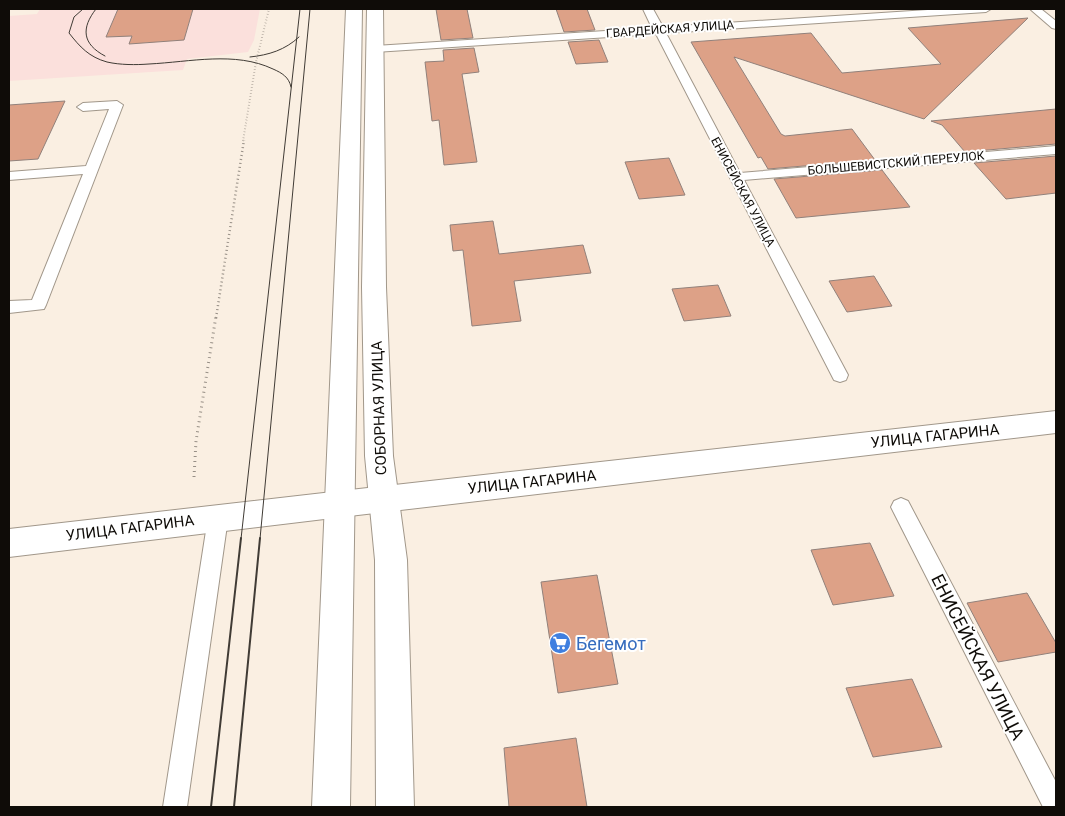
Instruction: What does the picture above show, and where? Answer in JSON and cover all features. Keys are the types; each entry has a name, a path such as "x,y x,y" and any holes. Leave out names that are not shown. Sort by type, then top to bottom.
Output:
{"main road":[{"name":"СОБОРНАЯ УЛИЦА","path":"354,9 364,49 379,456 391,560 395,807"},
{"name":"СОБОРНАЯ УЛИЦА","path":"331,807 341,504 364,49 375,9"},
{"name":"УЛИЦА ГАГАРИНА","path":"9,543 1056,422"}],"lane":[{"name":"ЕНИСЕЙСКАЯ УЛИЦА","path":"648,9 840,375"},
{"name":"ГВАРДЕЙСКАЯ УЛИЦА","path":"364,49 986,9"},
{"path":"1035,9 1056,26"},
{"path":"9,307 38,305 116,105 83,108"},
{"name":"БОЛЬШЕВИСТСКИЙ ПЕРЕУЛОК","path":"735,177 1056,150"},
{"path":"9,176 90,170"},
{"name":"ЕНИСЕЙСКАЯ УЛИЦА","path":"900,507 1056,807"},
{"path":"175,807 218,518"}],"path":[{"path":"194,477 196,442 254,72 269,9"}],"shaded area":[{"path":"40,9 260,9 254,40 248,52 187,59 183,70 9,81 9,16 37,14"}],"building":[{"path":"118,9 193,9 184,40 129,44 132,36 106,37"},
{"path":"436,9 467,9 473,38 441,40"},
{"path":"556,9 587,9 595,30 564,32"},
{"path":"1028,18 924,119 734,57 781,134 785,136 852,129 875,160 768,169 761,157 758,158 691,42 811,33 842,73 941,64 908,28"},
{"path":"599,40 608,62 576,64 568,42"},
{"path":"474,48 479,72 462,74 477,162 444,165 439,120 432,121 425,62 444,61 443,50"},
{"path":"65,101 38,159 9,161 9,105"},
{"path":"1056,109 1056,144 965,152 942,125 931,121"},
{"path":"1056,156 1056,193 1006,199 974,163"},
{"path":"669,158 685,195 639,199 625,162"},
{"path":"882,170 910,207 796,218 774,179"},
{"path":"493,221 499,254 583,245 591,273 514,281 521,321 472,326 463,250 453,251 450,225"},
{"path":"874,276 892,306 847,312 829,281"},
{"path":"718,285 731,316 684,321 672,289"},
{"path":"870,543 894,596 833,605 811,550"},
{"path":"597,575 618,684 558,693 541,582"},
{"path":"1027,593 1056,643 1056,652 998,662 967,603"},
{"path":"912,679 942,747 873,757 846,688"},
{"path":"576,738 587,807 509,807 504,748"}],"tram line":[{"path":"83,9 74,17 69,33 85,51 101,60 133,65 212,59 243,60 279,72 287,78 291,87"},
{"path":"96,9 88,23 86,35 92,46 105,56"},
{"path":"297,39 300,9"},
{"path":"260,539 310,9"},
{"path":"241,539 297,39"},
{"path":"250,57 276,51 297,39"},
{"path":"211,807 241,538"},
{"path":"234,807 260,538"}],"place":[{"name":"Бегемот","path":"560,643"}]}
